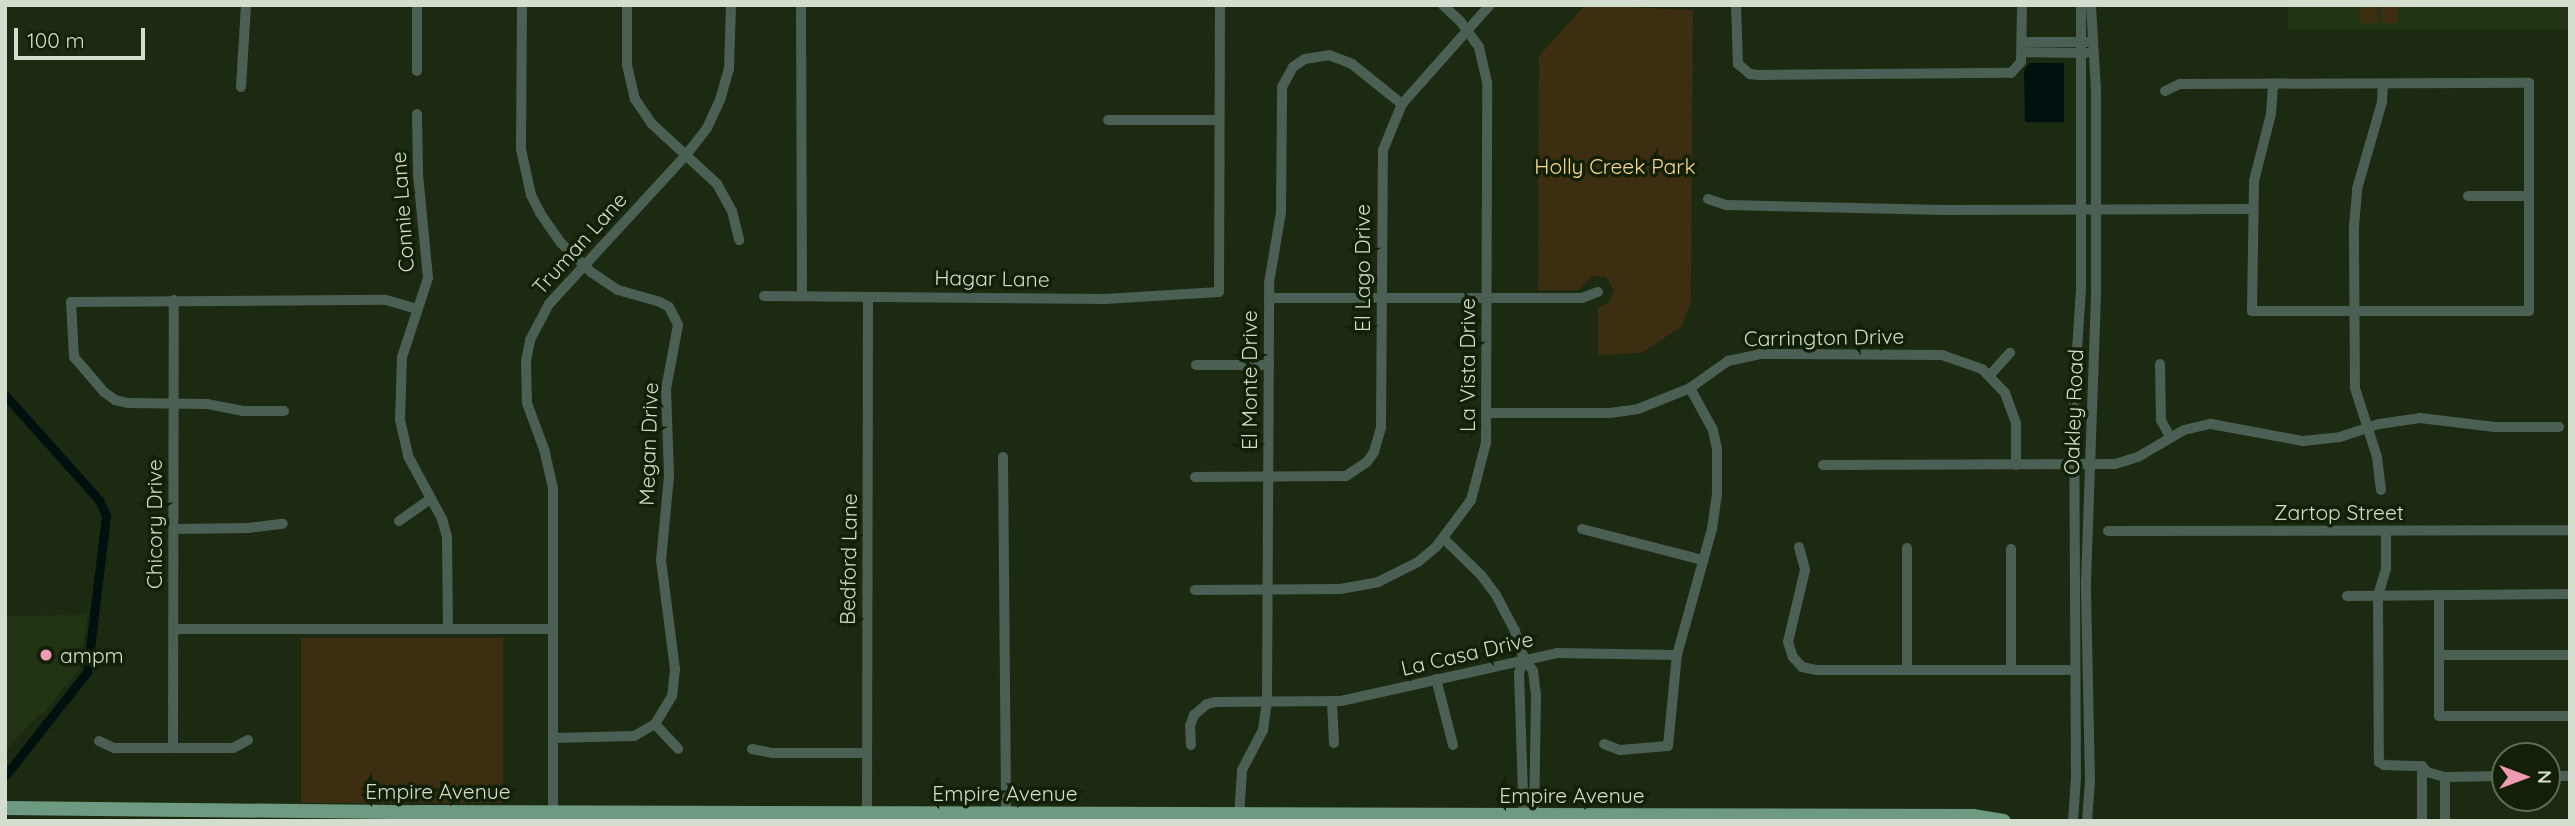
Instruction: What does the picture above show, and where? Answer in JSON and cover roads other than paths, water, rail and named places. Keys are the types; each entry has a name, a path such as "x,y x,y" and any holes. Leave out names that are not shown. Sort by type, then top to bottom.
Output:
{"main road":[{"name":"Empire Avenue","path":"5,808 339,816 1973,816 2004,821"},
{"path":"1735,821 1750,817"}],"street":[{"path":"241,87 246,5"},
{"path":"417,5 417,71"},
{"name":"Megan Drive","path":"522,5 521,149 531,195 549,229 583,265 618,290 669,307 678,325 666,389 669,476 661,560 675,682 672,696 655,724"},
{"path":"627,5 627,65 635,99 651,123 726,197 739,240"},
{"name":"Truman Lane","path":"553,816 554,488 545,452 527,402 526,361 539,318 583,265 686,155 707,128 723,92 731,55 731,5"},
{"path":"801,5 802,296"},
{"path":"1108,120 1219,120 1220,5"},
{"name":"La Vista Drive","path":"1195,590 1340,589 1378,582 1418,562 1444,539 1463,515 1479,480 1486,443 1487,413 1487,82 1483,57 1467,30 1443,5"},
{"name":"El Lago Drive","path":"1195,477 1346,476 1367,461 1374,452 1381,428 1381,168 1389,132 1402,104 1490,5"},
{"path":"1736,5 1738,64 1750,74 2001,74 2017,69 2022,47 2022,5"},
{"name":"Oakley Road","path":"2073,821 2076,777 2074,465 2081,209 2081,5"},
{"name":"Oakley Road","path":"2087,821 2090,781 2086,582 2096,209 2091,5"},
{"path":"2022,47 2094,48"},
{"name":"El Monte Drive","path":"1239,818 1242,770 1263,730 1267,702 1269,273 1281,212 1280,97 1286,77 1305,59 1329,55 1352,64 1402,104"},
{"path":"2381,491 2377,457 2355,388 2354,226 2357,189 2382,102 2383,83"},
{"path":"2165,91 2180,84 2529,83 2529,311 2252,311 2252,209 2256,165 2271,114 2273,84"},
{"name":"Connie Lane","path":"417,114 418,174 428,278 402,357 400,420 408,456 442,519 447,537 447,629"},
{"name":"Hagar Lane","path":"764,296 1105,299 1219,292 1219,120"},
{"path":"2468,196 2528,196"},
{"path":"1708,199 1727,205 2252,209"},
{"path":"1269,298 1582,298 1598,292"},
{"name":"Bedford Lane","path":"867,817 868,297"},
{"name":"Chicory Drive","path":"173,748 174,300"},
{"path":"284,411 173,403 128,403 104,392 74,357 71,344 71,302 386,300 417,309"},
{"path":"1990,375 2010,353"},
{"name":"Carrington Drive","path":"1487,413 1625,411 1654,405 1690,388 1728,361 1760,354 1942,355 1972,362 1990,375 2012,406 2016,465"},
{"path":"2160,364 2161,420 2170,437"},
{"path":"1196,365 1269,365"},
{"path":"1604,744 1620,750 1668,746 1677,655 1715,511 1717,449 1706,414 1690,388"},
{"path":"1823,464 2090,465 2125,462 2184,430 2211,424 2303,440 2340,437 2366,428 2420,418 2494,427 2559,427"},
{"path":"1003,457 1005,817"},
{"path":"398,521 431,499"},
{"path":"174,529 248,528 283,524"},
{"path":"1582,529 1703,560"},
{"name":"Zartop Street","path":"2108,531 2570,530"},
{"path":"2386,531 2386,569 2378,595 2379,762 2384,765 2422,766 2427,772 2445,776 2491,776"},
{"path":"1444,539 1481,575 1496,595 1516,631 1524,658 1533,671 1536,695 1529,818"},
{"path":"1799,547 1805,570 1788,642 1797,663 1816,670 2075,670"},
{"path":"1907,548 1907,670"},
{"path":"2011,549 2011,670"},
{"path":"2347,596 2570,594"},
{"path":"2439,595 2439,716 2570,716"},
{"path":"173,629 554,629"},
{"name":"La Casa Drive","path":"1191,745 1190,726 1194,715 1207,704 1332,702 1524,658 1557,653 1677,655"},
{"path":"2439,655 2570,655"},
{"path":"1436,679 1453,745"},
{"path":"1332,702 1334,743"},
{"path":"554,738 634,736 655,724 678,749"},
{"path":"99,741 114,748 233,748 248,740"},
{"path":"752,749 772,753 867,753"},
{"path":"2422,766 2422,821"},
{"path":"2445,776 2445,821"}],"waterway":[{"path":"5,395 99,500 106,516 87,672 5,776"}],"place":[{"name":"ampm","path":"46,655"}],"park label":[{"name":"Holly Creek Park","path":"1615,166"}]}
